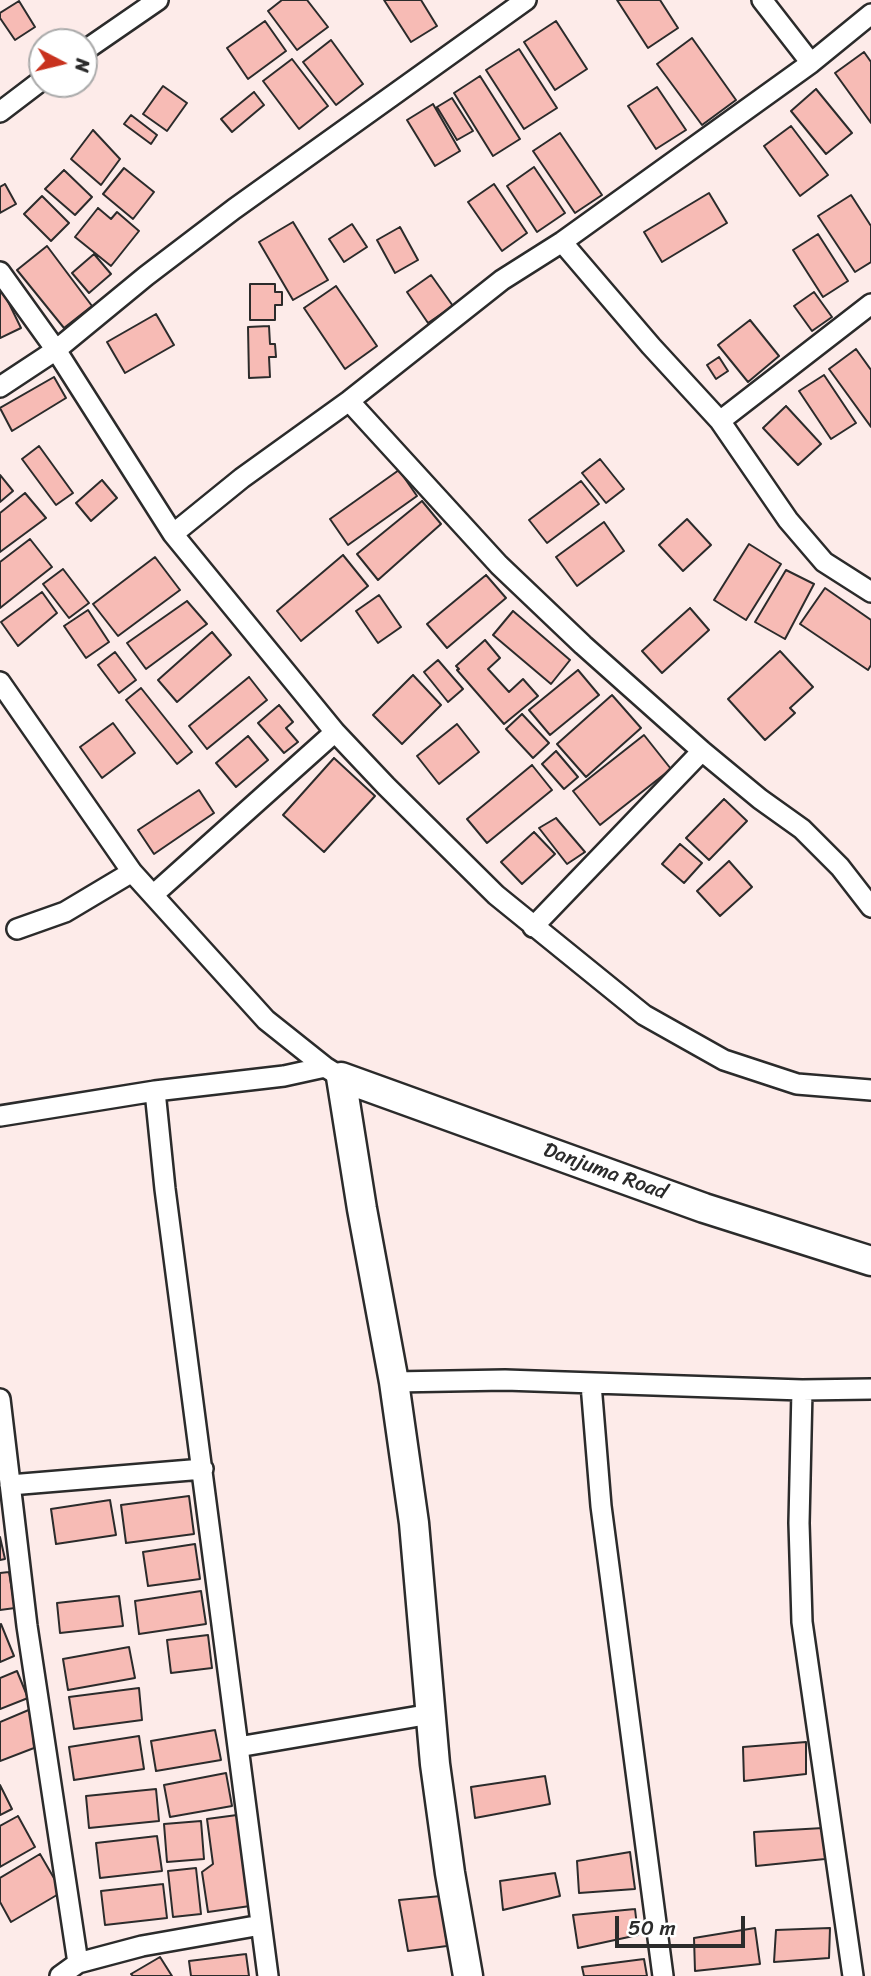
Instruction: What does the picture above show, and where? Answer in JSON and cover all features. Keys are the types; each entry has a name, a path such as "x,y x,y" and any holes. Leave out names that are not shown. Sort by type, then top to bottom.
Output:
{"street":[{"path":"0,387 56,350 146,276 234,209 526,0"},
{"path":"762,0 811,63"},
{"path":"98,41 155,1"},
{"path":"173,534 242,478 349,401 502,281 562,242 811,63 871,14"},
{"path":"0,112 28,91"},
{"path":"562,242 720,421 788,520 824,562 869,589"},
{"path":"0,272 56,350 173,534 335,732 496,895 644,1015 724,1060 797,1084 871,1090"},
{"path":"720,421 871,304"},
{"path":"349,401 499,565 583,645 702,751 760,799 802,828 841,867 871,907"},
{"path":"0,682 132,872 266,1020 333,1072 394,1382 414,1522 435,1764 468,1976"},
{"path":"153,895 335,732"},
{"path":"533,926 702,751"},
{"path":"17,929 65,912 132,872"},
{"path":"0,1116 155,1091 333,1072"},
{"name":"Danjuma Road","path":"333,1072 704,1208 871,1261"},
{"path":"155,1091 165,1189 268,1976"},
{"path":"394,1382 505,1380 802,1390 871,1389"},
{"path":"591,1384 601,1506 663,1976"},
{"path":"802,1390 799,1523 802,1622 853,1976"},
{"path":"0,1399 7,1498 78,1964"},
{"path":"7,1498 203,1469"},
{"path":"238,1747 431,1714"},
{"path":"60,1976 78,1964 142,1946 261,1925"}],"building":[{"path":"282,0 307,0 328,27 297,50 268,11"},
{"path":"384,0 421,0 437,26 411,42"},
{"path":"617,0 660,0 678,28 648,48"},
{"path":"19,1 35,27 28,28 28,32 15,40 0,18 0,13"},
{"path":"265,21 286,51 248,79 227,48"},
{"path":"556,21 587,69 555,90 524,42"},
{"path":"692,38 736,100 702,125 657,64"},
{"path":"331,40 363,84 336,105 303,62"},
{"path":"519,49 557,108 524,129 486,70"},
{"path":"864,52 871,62 871,123 835,73"},
{"path":"292,59 328,106 299,129 263,81"},
{"path":"480,76 520,139 493,156 454,93"},
{"path":"163,86 187,103 167,131 143,114"},
{"path":"657,87 686,130 656,149 628,106"},
{"path":"816,89 852,133 826,154 791,111"},
{"path":"254,92 264,105 232,132 221,119"},
{"path":"452,98 473,131 457,140 437,107"},
{"path":"433,104 460,151 435,166 407,120"},
{"path":"131,115 157,135 151,144 124,124"},
{"path":"791,126 828,175 800,196 764,146"},
{"path":"93,130 120,159 101,185 71,159"},
{"path":"560,133 602,195 575,213 533,151"},
{"path":"534,167 565,213 537,232 507,186"},
{"path":"124,168 154,192 133,219 103,194"},
{"path":"64,170 92,197 75,215 45,189"},
{"path":"5,184 16,204 0,213 0,187"},
{"path":"494,184 527,233 502,251 468,202"},
{"path":"709,193 727,223 662,262 644,232"},
{"path":"851,195 871,226 871,262 855,272 818,216"},
{"path":"42,196 69,223 51,241 24,214"},
{"path":"98,208 111,219 117,212 139,231 111,266 75,237"},
{"path":"293,222 328,280 293,300 259,242"},
{"path":"352,224 367,247 344,262 329,239"},
{"path":"400,227 418,260 395,273 377,240"},
{"path":"818,234 848,281 823,297 793,250"},
{"path":"47,246 92,306 64,328 17,270"},
{"path":"94,254 111,274 89,293 72,273"},
{"path":"431,275 453,306 428,323 407,292"},
{"path":"250,284 275,284 275,292 282,292 282,305 275,305 275,320 250,320"},
{"path":"0,285 21,328 0,338"},
{"path":"336,286 377,346 345,369 304,308"},
{"path":"814,292 832,317 812,331 794,306"},
{"path":"156,314 174,345 125,373 107,342"},
{"path":"750,320 779,356 748,382 718,345"},
{"path":"269,326 270,344 275,344 276,357 269,357 270,377 249,378 248,327"},
{"path":"856,349 871,370 871,427 829,369"},
{"path":"719,357 728,371 716,379 707,365"},
{"path":"824,375 856,423 831,439 799,391"},
{"path":"54,377 66,398 12,431 0,408"},
{"path":"786,406 821,444 798,465 763,428"},
{"path":"39,446 73,493 56,505 22,459"},
{"path":"600,459 624,489 606,503 582,473"},
{"path":"399,470 417,496 348,545 330,519"},
{"path":"0,475 13,491 0,502"},
{"path":"102,480 117,498 91,521 76,503"},
{"path":"581,481 599,504 547,543 529,520"},
{"path":"25,493 46,518 0,552 0,513"},
{"path":"422,501 441,524 378,580 357,554"},
{"path":"687,519 711,545 683,571 659,545"},
{"path":"604,522 624,551 577,586 556,557"},
{"path":"30,539 52,567 0,608 0,562"},
{"path":"749,544 781,564 746,620 714,600"},
{"path":"343,555 368,586 301,641 277,611"},
{"path":"155,557 180,590 118,636 93,604"},
{"path":"63,569 89,603 69,618 43,584"},
{"path":"786,570 814,584 785,639 755,622"},
{"path":"486,575 506,598 447,648 427,624"},
{"path":"825,588 871,620 871,665 868,670 800,624"},
{"path":"42,592 57,613 18,646 1,622"},
{"path":"379,595 401,627 378,643 356,611"},
{"path":"187,601 207,624 146,669 127,643"},
{"path":"690,608 709,630 662,673 642,651"},
{"path":"88,610 109,642 86,658 64,626"},
{"path":"513,611 570,660 551,684 493,635"},
{"path":"212,632 231,655 177,702 158,680"},
{"path":"485,640 500,658 488,669 509,692 523,679 538,696 504,724 456,666"},
{"path":"780,651 813,687 790,708 795,713 765,740 728,699"},
{"path":"115,652 136,680 119,693 98,665"},
{"path":"438,660 463,689 448,702 424,672"},
{"path":"578,670 599,695 550,735 529,710"},
{"path":"413,675 441,705 402,744 373,715"},
{"path":"249,677 267,700 207,749 189,726"},
{"path":"141,688 192,752 177,764 126,700"},
{"path":"612,695 641,728 586,777 557,744"},
{"path":"279,705 293,722 286,728 298,742 284,753 258,723"},
{"path":"522,714 549,743 533,758 506,729"},
{"path":"113,723 135,753 102,778 80,747"},
{"path":"457,724 479,752 439,784 417,756"},
{"path":"644,735 671,769 600,825 573,791"},
{"path":"248,736 268,760 236,787 216,763"},
{"path":"556,751 578,777 564,789 542,764"},
{"path":"334,758 375,796 324,852 283,815"},
{"path":"532,765 552,790 487,843 467,819"},
{"path":"199,790 214,813 154,854 138,830"},
{"path":"724,799 747,821 709,860 686,838"},
{"path":"556,818 585,852 567,864 539,828"},
{"path":"534,832 555,854 522,884 501,862"},
{"path":"680,844 702,863 684,883 662,864"},
{"path":"729,861 752,887 720,916 697,891"},
{"path":"189,1496 194,1534 126,1543 121,1505"},
{"path":"110,1500 116,1535 56,1544 51,1509"},
{"path":"0,1537 5,1559 0,1560"},
{"path":"195,1544 200,1579 148,1586 143,1552"},
{"path":"9,1572 15,1608 0,1610 0,1573"},
{"path":"201,1591 206,1624 139,1634 135,1601"},
{"path":"119,1596 123,1626 60,1633 57,1603"},
{"path":"0,1625 14,1656 0,1662"},
{"path":"208,1635 212,1668 171,1673 167,1640"},
{"path":"129,1647 135,1678 68,1690 63,1659"},
{"path":"17,1671 28,1698 0,1709 0,1678"},
{"path":"139,1688 142,1720 74,1729 69,1697"},
{"path":"31,1709 34,1748 0,1761 0,1722"},
{"path":"215,1730 221,1760 156,1771 151,1741"},
{"path":"139,1736 144,1769 74,1780 69,1747"},
{"path":"806,1742 806,1774 744,1781 743,1747"},
{"path":"226,1773 232,1806 170,1817 164,1785"},
{"path":"545,1776 550,1804 475,1818 471,1787"},
{"path":"0,1785 12,1809 0,1815"},
{"path":"156,1789 159,1821 89,1828 86,1796"},
{"path":"237,1815 250,1906 208,1912 202,1872 213,1864 207,1819"},
{"path":"18,1816 35,1847 0,1867 0,1826"},
{"path":"201,1821 204,1859 167,1862 164,1824"},
{"path":"823,1828 825,1859 756,1866 754,1832"},
{"path":"157,1836 162,1871 100,1878 96,1843"},
{"path":"630,1852 635,1889 579,1893 577,1861"},
{"path":"40,1854 62,1892 11,1922 0,1902 0,1878"},
{"path":"196,1868 201,1914 173,1917 168,1871"},
{"path":"555,1873 560,1896 503,1910 500,1881"},
{"path":"163,1884 167,1918 105,1925 101,1891"},
{"path":"441,1896 447,1946 408,1951 399,1900"},
{"path":"635,1909 638,1935 578,1948 573,1915"},
{"path":"755,1928 760,1964 695,1971 694,1938"},
{"path":"830,1928 829,1958 774,1962 776,1930"},
{"path":"246,1954 249,1976 191,1976 189,1961"},
{"path":"160,1957 172,1976 131,1974"},
{"path":"644,1959 647,1976 584,1976 582,1967"}]}
